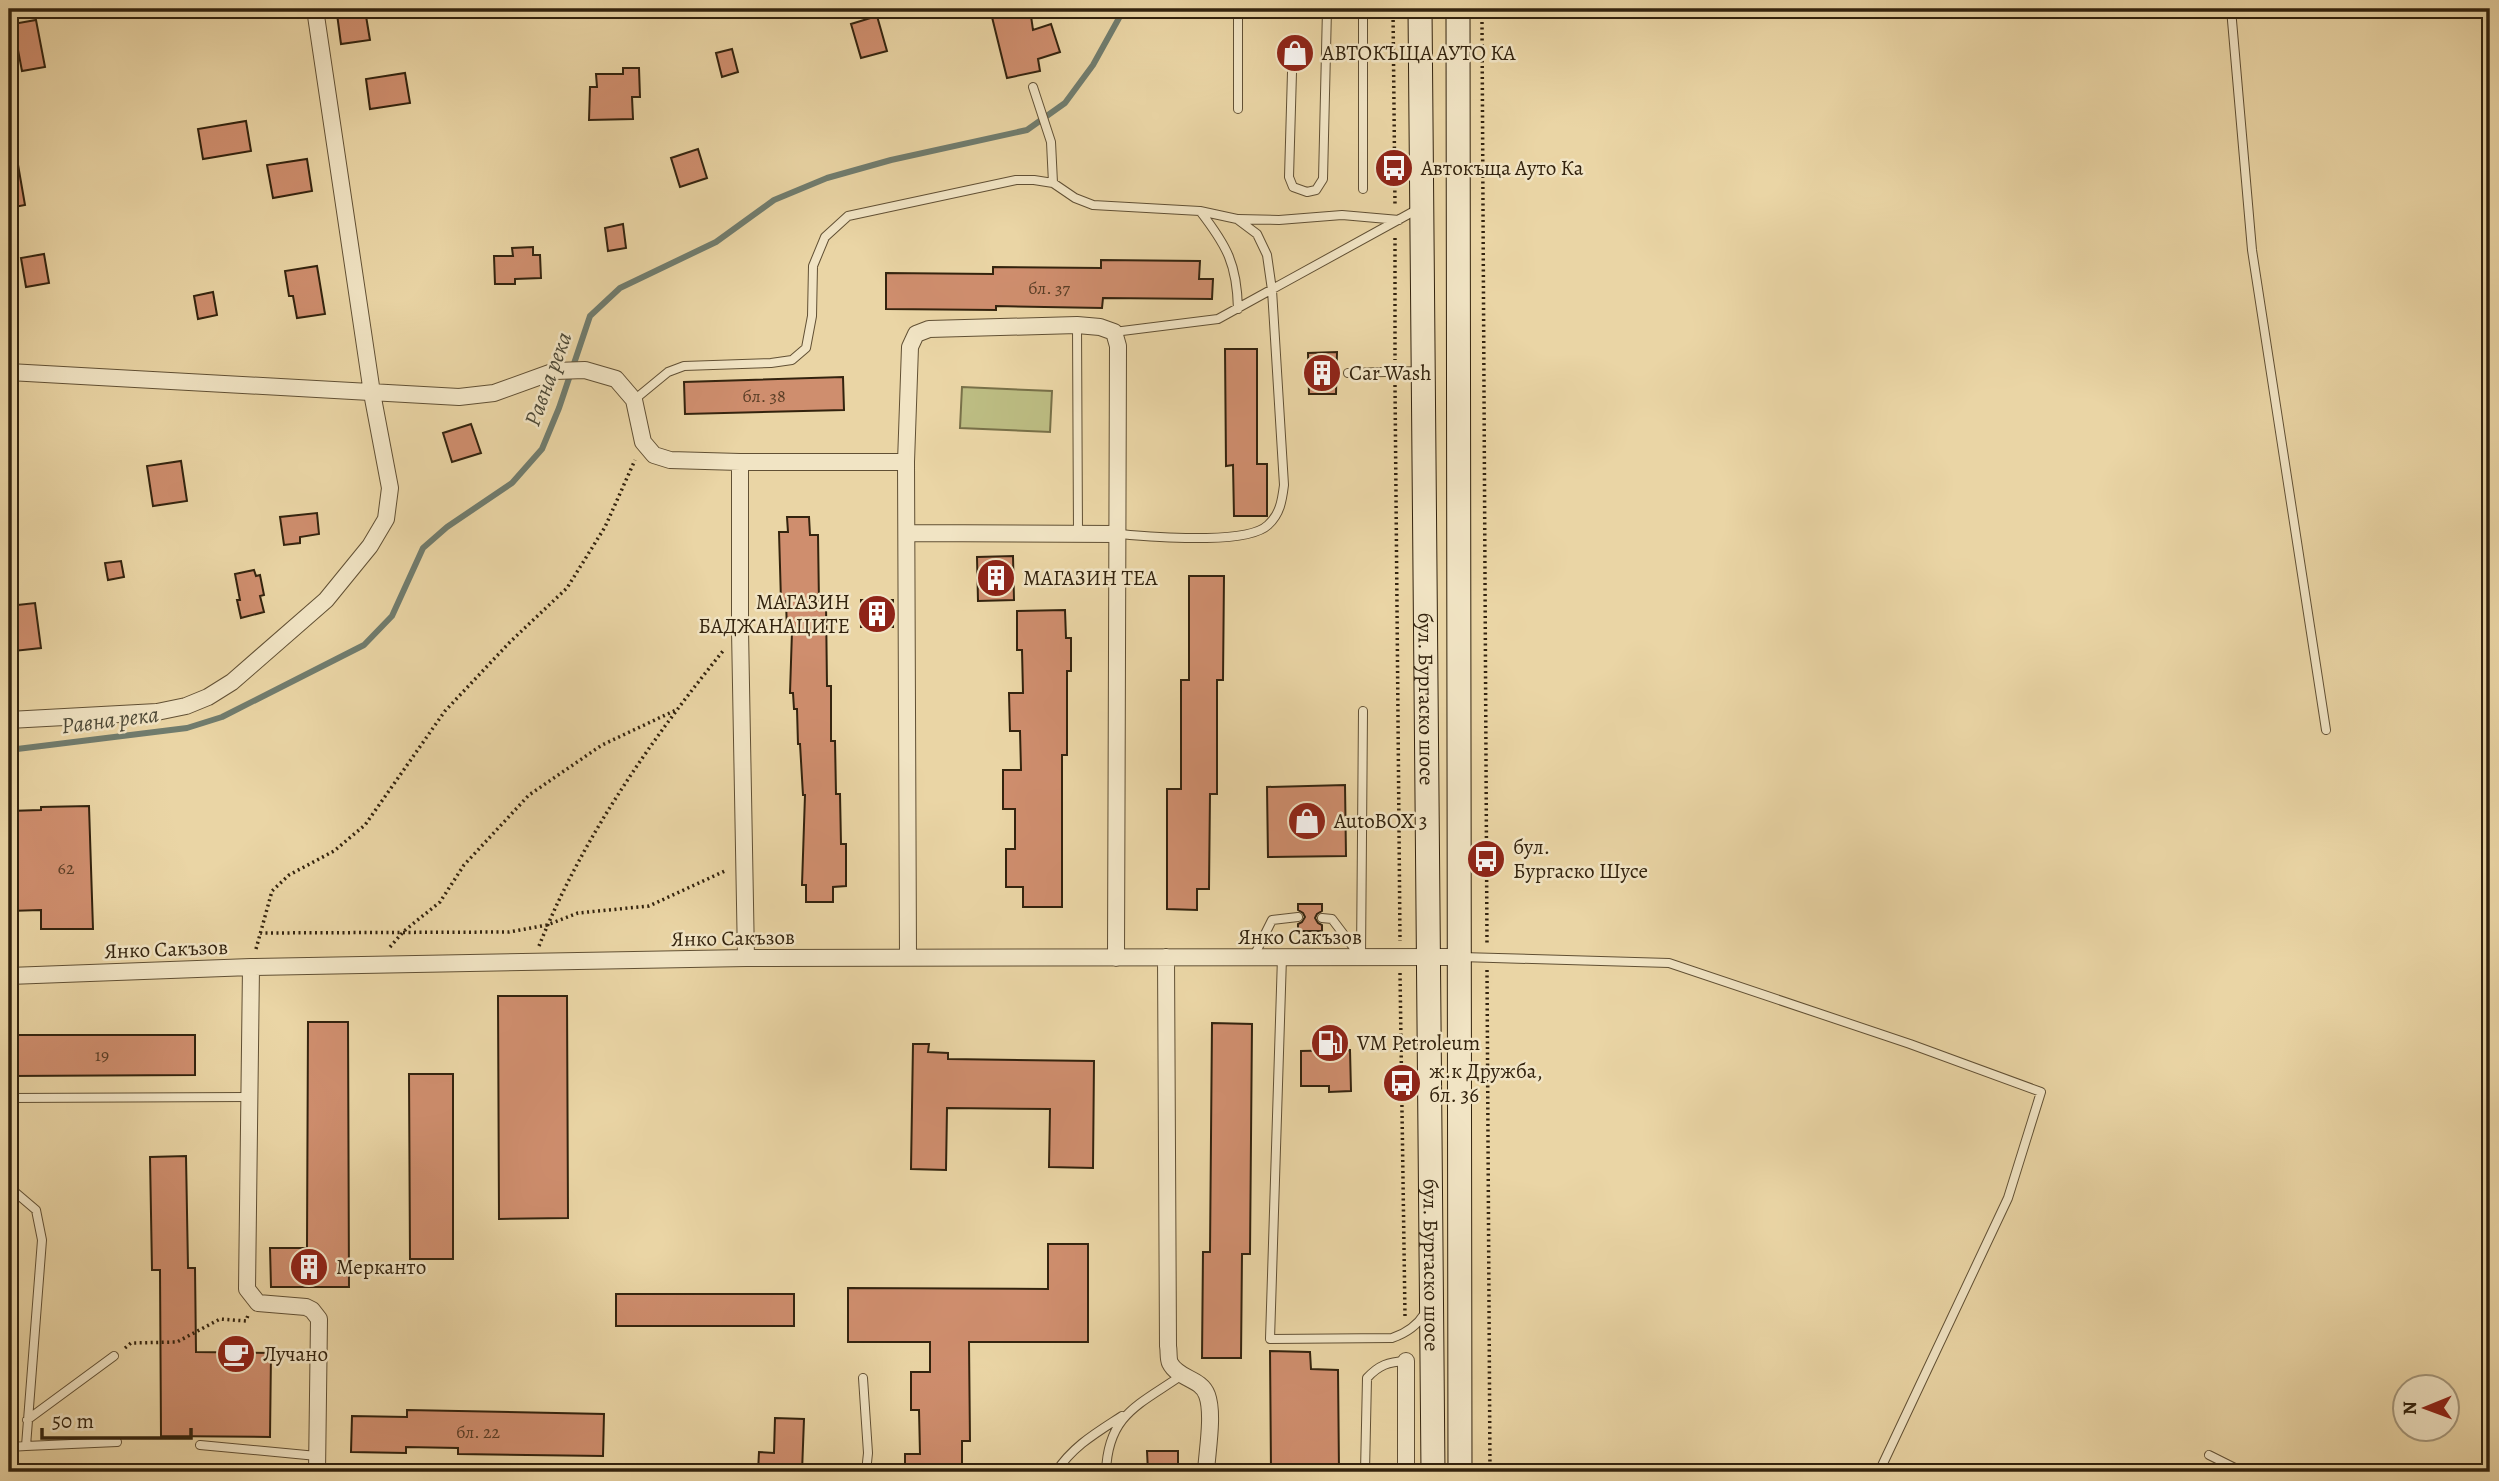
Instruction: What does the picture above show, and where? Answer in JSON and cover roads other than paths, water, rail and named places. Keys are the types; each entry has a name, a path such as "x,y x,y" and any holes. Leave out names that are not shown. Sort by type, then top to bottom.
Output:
{"main road":[{"name":"бул. Бургаско шосе","path":"1420,9 1433,1472"},
{"name":"бул. Бургаско шосе","path":"1460,1472 1458,957 1469,10"}],"street":[{"path":"9,720 157,712 186,706 208,697 232,682 326,600 370,546 386,519 390,488 372,393 315,9"},
{"path":"908,957 906,462 910,347 916,334 929,329 1077,326 1100,327 1114,332 1118,346 1116,958"},
{"path":"9,372 460,397 494,393 558,370 586,370 616,379 634,400 643,442 654,455 670,460 906,462"},
{"path":"740,462 746,958"},
{"path":"908,533 1116,534"},
{"path":"1166,957 1168,1346 1170,1363 1182,1375 1197,1382 1207,1394 1209,1412 1206,1472"},
{"name":"Янко Сакъзов","path":"9,976 251,967 746,958 1458,957"},
{"path":"251,967 247,1283 249,1295 263,1305 306,1307 320,1319 317,1464"},
{"path":"1406,1361 1406,1472"}],"lane":[{"path":"1238,9 1238,108"},
{"path":"1292,72 1289,177 1293,187 1307,192 1316,190 1323,179 1326,9"},
{"path":"1363,9 1363,189"},
{"path":"2231,9 2252,250 2326,730"},
{"path":"1033,87 1051,142 1053,183"},
{"path":"634,400 668,372 684,366 781,362 792,360 806,348 812,316 813,266 825,237 848,216 1016,180 1053,183 1075,198 1093,205 1200,211 1237,219 1279,220 1342,215 1396,220"},
{"path":"1114,332 1218,319 1422,207"},
{"path":"1200,211 1220,238 1231,259 1238,309"},
{"path":"1116,534 1210,538 1247,534 1267,527 1280,512 1284,485 1272,290 1267,255 1257,234 1237,219"},
{"path":"1077,326 1078,533"},
{"path":"1348,373 1423,371"},
{"path":"1362,958 1363,712"},
{"path":"1253,957 1272,920 1298,918"},
{"path":"1322,918 1332,919 1362,958"},
{"path":"1282,957 1270,1339 1392,1338 1406,1334 1425,1313 1433,1290"},
{"path":"1458,957 1670,963 1910,1044 2040,1092 2008,1198 1879,1472"},
{"path":"9,1098 248,1097"},
{"path":"9,1187 36,1210 42,1240 26,1446"},
{"path":"27,1420 114,1356"},
{"path":"1365,1472 1367,1378 1376,1368 1390,1362 1406,1361"},
{"path":"1056,1472 1067,1456 1081,1443 1182,1375"},
{"path":"863,1378 866,1472"},
{"path":"1106,1472 1107,1454 1114,1430 1129,1412"},
{"path":"9,1447 117,1442"},
{"path":"200,1445 317,1464"},
{"path":"2209,1455 2243,1472"}],"waterway":[{"name":"Равна река","path":"9,750 187,728 222,717 364,645 392,616 423,548 447,527 512,483 542,449 590,316 620,288 716,242 774,200 827,178 891,160 1027,130 1065,103 1093,65 1124,9"}],"place":[{"name":"АВТОКЪЩА АУТО КА","path":"1295,53"},
{"name":"Автокъща Ауто Ка","path":"1394,168"},
{"name":"Car Wash","path":"1322,373"},
{"name":"МАГАЗИН ТЕА","path":"996,578"},
{"name":"МАГАЗИН БАДЖАНАЦИТЕ","path":"877,614"},
{"name":"AutoBOX 3","path":"1307,821"},
{"name":"бул. Бургаско Шусе","path":"1486,859"},
{"name":"VM Petroleum","path":"1330,1043"},
{"name":"ж.к Дружба, бл. 36","path":"1402,1083"},
{"name":"Мерканто","path":"309,1267"},
{"name":"Лучано","path":"236,1354"}]}
